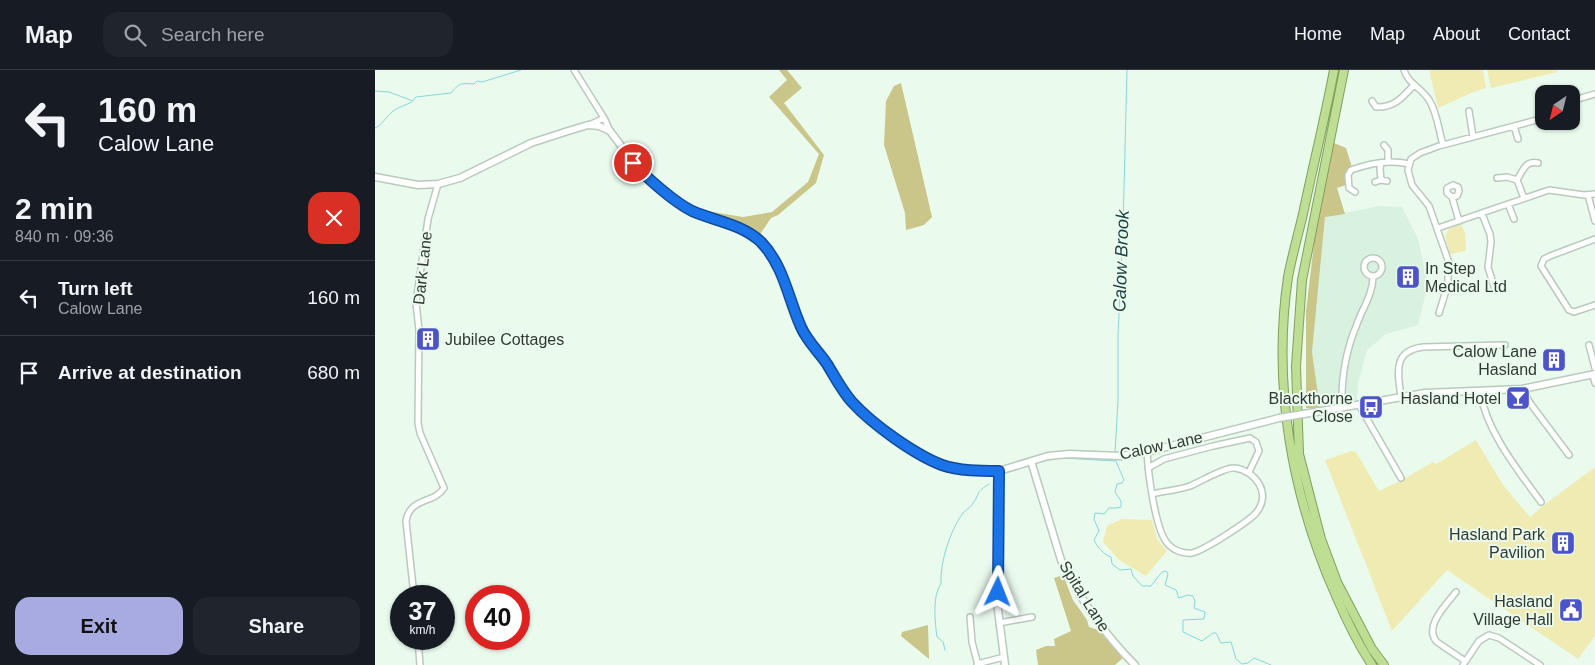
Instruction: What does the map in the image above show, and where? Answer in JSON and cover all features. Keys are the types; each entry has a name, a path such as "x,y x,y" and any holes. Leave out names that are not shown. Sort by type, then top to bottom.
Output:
{"highway":[{"path":"1334,70 1289,277 1283,333 1284,395 1291,451 1301,500 1324,570 1363,653 1372,665"},
{"path":"1344,70 1302,280 1296,366 1299,454 1321,539 1337,582 1368,641 1384,665"}],"street":[{"path":"574,70 610,131"},
{"path":"1404,70 1407,79 1424,93 1431,103 1443,145"},
{"path":"1375,107 1383,108 1397,102 1413,85"},
{"path":"1580,98 1595,94"},
{"path":"1372,101 1375,107 1373,113"},
{"path":"1469,111 1473,137"},
{"path":"375,177 418,185 438,184 460,178 483,168 531,143 604,118"},
{"path":"1439,313 1445,306 1447,292 1449,267 1446,250 1429,206 1412,185 1409,176 1409,164 1415,155 1443,145 1535,120"},
{"path":"588,125 599,126 610,131"},
{"path":"1514,126 1518,139"},
{"name":"Calow Lane","path":"610,131 640,170 681,204 691,210 745,231 759,241 772,255 786,283 802,330 819,352 842,390 863,412 896,438 943,466 999,471 1048,456 1069,454 1121,456 1147,452 1279,418 1359,406 1425,393 1522,389 1594,375"},
{"path":"1384,145 1387,150 1388,162"},
{"path":"1350,191 1348,175 1351,170 1397,161 1409,164"},
{"path":"1381,163 1381,180"},
{"path":"1517,180 1527,164 1538,163"},
{"path":"1497,178 1507,177 1517,180"},
{"path":"1375,182 1381,180 1387,182"},
{"path":"1517,180 1524,198"},
{"name":"Dark Lane","path":"413,585 405,521 407,514 417,504 441,492 444,488 420,433 418,423 419,330 416,303 428,219 438,184"},
{"path":"1438,228 1549,190 1588,195 1595,194"},
{"path":"1588,195 1595,221"},
{"path":"1453,197 1459,221"},
{"path":"1508,204 1514,219"},
{"path":"1482,214 1491,242 1488,267 1489,283 1495,290"},
{"path":"1595,239 1544,259 1541,266 1569,310 1575,312 1595,305"},
{"path":"1342,408 1342,383 1345,364 1356,326 1371,291 1373,276"},
{"path":"1401,398 1398,377 1399,364 1407,351 1423,347 1497,342 1505,345"},
{"path":"1589,345 1595,368"},
{"path":"1594,375 1595,383"},
{"path":"1522,389 1530,403 1569,455"},
{"path":"1480,392 1483,405 1505,452 1541,502"},
{"path":"1359,406 1401,478"},
{"name":"Calow Lane","path":"1148,468 1173,457 1250,438 1256,442 1259,451 1249,472"},
{"path":"1147,452 1152,494 1161,534 1167,543 1184,553 1194,552 1215,542 1256,513 1261,500 1262,488 1257,478 1249,472 1232,467 1188,486 1152,494"},
{"name":"Spital Lane","path":"1031,461 1061,560 1066,570 1090,610 1135,665"},
{"path":"999,471 997,602 1005,665"},
{"path":"1456,592 1453,600 1431,630 1437,642 1464,663 1483,638 1494,636 1540,665"},
{"path":"970,617 972,642 977,665 1004,657"},
{"path":"999,623 1032,617"},
{"path":"419,650 420,665"}],"shaded area":[{"path":"779,70 787,70 802,88 784,103 824,155 816,183 778,215 771,218 759,236 701,210 743,217 772,212 808,182 819,154 769,97 787,80"},
{"path":"1429,70 1483,70 1486,88 1438,108"},
{"path":"1487,70 1557,70 1558,72 1491,88"},
{"path":"901,83 932,217 924,225 906,230 905,213 884,145 886,101 894,86"},
{"path":"1334,143 1346,148 1352,167 1345,173 1346,185 1337,188 1345,214 1325,217 1312,352 1320,409 1306,408 1306,311 1317,219"},
{"path":"1379,206 1402,207 1418,239 1428,284 1418,325 1386,334 1367,350 1358,384 1357,400 1320,409 1312,352 1325,217"},
{"path":"1461,224 1465,233 1466,251 1450,254 1445,236 1449,229"},
{"path":"1476,440 1503,485 1530,517 1595,467 1595,636 1578,659 1447,570 1392,631 1325,460 1352,451 1356,452 1379,491 1433,462 1436,464"},
{"path":"1122,519 1152,520 1157,539 1167,551 1146,576 1119,560 1103,542 1107,526"},
{"path":"1063,575 1073,600 1087,620 1089,627 1098,630 1123,658 1115,665 1038,665 1036,650 1046,646 1055,646 1054,639 1071,631 1054,578"},
{"path":"928,625 929,659 901,636 902,632"}],"waterway":[{"path":"375,91 389,92 413,101 416,97 451,93 461,84 474,84 477,81 482,82 521,70"},
{"name":"Calow Brook","path":"1115,453 1127,70"},
{"path":"375,128 393,111 412,102"},
{"path":"1041,462 1056,458"},
{"path":"1062,458 1115,461"},
{"path":"1115,459 1124,480 1122,483 1117,484 1115,492 1121,501 1121,507 1109,508 1104,514 1095,513 1094,519 1099,531 1094,540 1099,548 1111,557 1112,564 1120,570 1131,569 1133,576 1142,586 1151,586 1162,572 1166,571 1168,574 1165,585 1176,590 1179,598 1188,595 1193,596 1195,601 1194,608 1205,612 1204,619 1183,620 1183,632 1202,641 1216,633 1221,643 1231,642 1236,659 1242,664 1248,663 1254,658 1271,665"},
{"path":"945,650 943,642 937,637 935,609 936,595 941,584 944,557 958,520 973,503 980,491 989,484"}],"place":[{"name":"In Step Medical Ltd","path":"1408,277"},
{"name":"Jubilee Cottages","path":"428,339"},
{"name":"Calow Lane Hasland","path":"1554,360"},
{"name":"Hasland Hotel","path":"1518,398"},
{"name":"Blackthorne Close","path":"1371,407"},
{"name":"Hasland Park Pavilion","path":"1563,543"},
{"name":"Hasland Village Hall","path":"1571,610"}],"route":[{"path":"633,163 681,204 691,210 745,231 759,241 779,266 802,330 819,352 842,390 876,424 943,466 999,471 998,592"}]}
